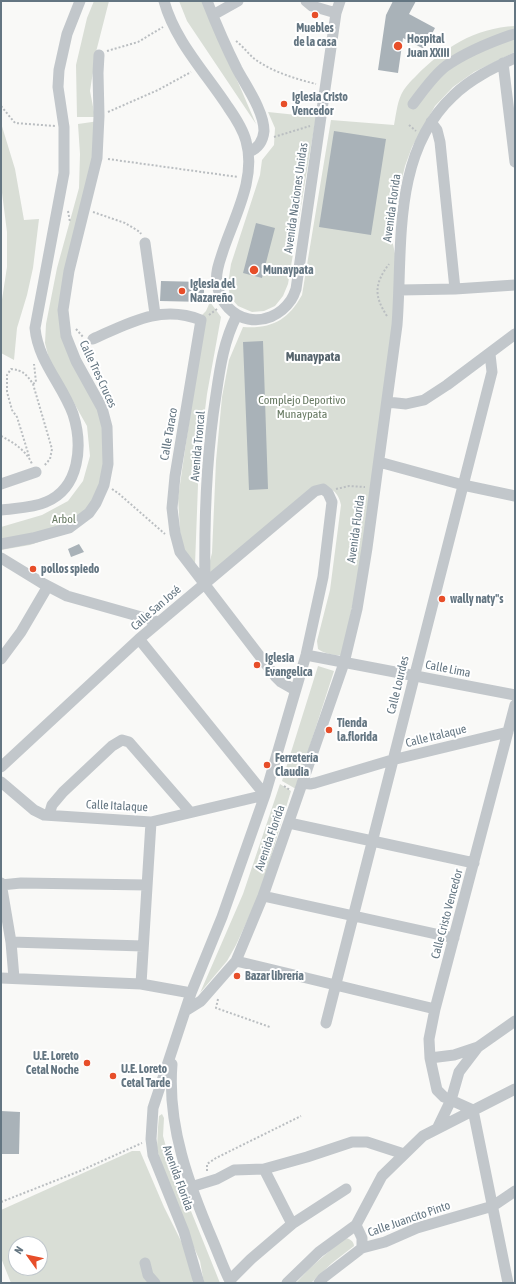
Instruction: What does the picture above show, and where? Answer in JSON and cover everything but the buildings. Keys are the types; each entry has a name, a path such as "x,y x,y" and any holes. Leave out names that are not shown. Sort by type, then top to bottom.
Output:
{"street":[{"path":"1,510 25,507 46,502 64,491 76,466 78,454 78,435 73,414 43,359 36,339 35,328 64,172 64,127 58,87 61,54 80,1"},
{"path":"164,1 170,20 178,36 238,122 246,139 249,152 247,178 238,211 218,267 216,282 219,294 224,304 237,316"},
{"path":"207,1 237,68 260,112 264,129 263,140 258,146 249,152"},
{"path":"213,15 238,1"},
{"path":"306,1 312,6 336,13"},
{"name":"Avenida Naciones Unidas","path":"237,316 252,320 265,318 279,311 291,300 296,289 336,13 340,1"},
{"path":"413,104 424,89 445,67 472,50 511,34 515,34"},
{"name":"Calle Tres Cruces","path":"1,544 33,538 69,528 88,513 96,503 104,485 108,464 107,428 102,408 76,361 66,336 63,310 68,271 97,158 99,55"},
{"name":"Avenida Florida","path":"185,1011 201,1001 236,961 263,896 344,663 357,609 379,462 397,325 400,290 399,253 402,215 414,159 431,122 454,95 471,82 515,58"},
{"path":"504,64 515,162"},
{"path":"431,122 437,130 440,142 455,289"},
{"path":"145,243 156,314"},
{"path":"400,290 455,289 515,285"},
{"path":"93,339 137,320 156,314 187,315 202,320"},
{"name":"Avenida Troncal","path":"205,583 204,534 210,434 225,347 231,327 237,316"},
{"name":"Calle Taraco","path":"202,320 175,476 172,508 175,533 180,552 205,583"},
{"path":"387,402 406,404 424,400 490,354 515,334"},
{"name":"Calle Lourdes","path":"326,1023 492,372 490,354"},
{"path":"379,462 463,485 515,496"},
{"path":"1,484 36,472"},
{"name":"Calle San José","path":"1,766 139,639 315,491 323,489 328,493 332,502"},
{"name":"Avenida Florida","path":"199,1283 184,1232 153,1156 151,1139 153,1108 159,1086 173,1051 191,993 222,918 265,795 306,655 323,577 332,502"},
{"path":"1,558 67,596 159,622"},
{"path":"205,583 275,676 281,682 295,690"},
{"path":"1,659 21,632 48,586"},
{"path":"139,639 265,795"},
{"name":"Calle Lima","path":"306,655 515,695"},
{"name":"Calle Cristo Vencedor","path":"473,1110 444,1097 437,1090 430,1058 428,1039 515,705"},
{"name":"Calle Italaque","path":"302,783 315,783 392,760 508,732"},
{"path":"49,815 52,805 63,792 112,746 122,740 129,742 190,812"},
{"name":"Calle Italaque","path":"1,782 34,810 44,815 150,822 265,795"},
{"path":"141,984 150,822"},
{"path":"289,823 474,863"},
{"path":"14,978 11,942 1,884 21,882 147,885"},
{"path":"263,896 454,938"},
{"path":"11,942 144,946"},
{"path":"236,961 435,1009"},
{"path":"1,978 141,984 191,993"},
{"path":"430,1058 454,1055 478,1046 513,1023 515,1014"},
{"path":"438,1127 451,1100 459,1072 478,1046"},
{"path":"173,1051 170,1079 182,1161 197,1203 231,1282 251,1259 292,1224 346,1189"},
{"path":"362,1248 362,1238 356,1225 382,1176 423,1136 515,1089"},
{"path":"473,1110 508,1283"},
{"path":"191,1187 217,1179 234,1170 264,1169 352,1142 367,1142 404,1154"},
{"path":"264,1169 292,1224"},
{"name":"Calle Juancito Pinto","path":"318,1283 362,1248 385,1242 417,1228 493,1206 515,1191"},
{"name":"Calle Juancito Pinto","path":"287,1283 319,1252 356,1225"},
{"path":"144,1263 148,1275 155,1283"}],"path":[{"path":"99,55 138,42 161,28 170,20"},
{"path":"222,36 232,38 244,47 255,59 276,70 303,81 325,86"},
{"path":"99,116 158,90 200,67"},
{"path":"1,106 15,123 64,127"},
{"path":"263,140 320,123"},
{"path":"409,125 420,133"},
{"path":"97,158 247,178"},
{"path":"84,210 125,223 140,232 145,243"},
{"path":"397,325 388,317 380,304 378,298 378,282 388,265 399,253"},
{"path":"202,320 224,304"},
{"path":"64,323 74,327 83,338 93,339"},
{"path":"33,384 36,382 34,363 43,359"},
{"path":"11,369 19,370 27,375 33,384 52,449 50,459 46,465 36,472 29,456 17,417 12,410 7,392 7,375 11,369"},
{"path":"1,436 12,442 29,456"},
{"path":"104,485 118,493 167,536"},
{"path":"334,490 349,486 371,487"},
{"path":"219,994 216,1008 270,1027"},
{"path":"206,1182 206,1164 250,1140 300,1116"},
{"path":"1,1202 80,1171 151,1139"}],"green space":[{"path":"94,1 109,1 96,52 90,91 95,117 77,117 76,65 87,18"},
{"path":"179,1 203,1 256,124 187,21"},
{"name":"Complejo Deportivo Munaypata","path":"515,26 515,52 474,72 453,87 435,106 412,147 405,166 390,230 398,268 391,356 358,579 342,655 326,653 318,649 317,641 330,590 341,505 337,494 333,490 327,487 206,576 212,553 216,461 222,397 229,360 243,327 262,326 278,321 291,311 302,295 331,120 394,125 398,102 404,90 426,66 437,57 449,48 473,35"},
{"path":"268,112 316,117 288,284 283,296 275,306 264,311 252,312 238,306 230,297 228,284 231,264 260,175 262,160 274,145 275,128"},
{"name":"Arbol","path":"99,121 71,271 65,323 102,409 105,494 69,532 30,545 1,550 1,527 42,515 68,501 83,481 90,456 87,426 49,359 45,343 46,324 57,268 79,188 80,154 78,124"},
{"path":"1,123 15,169 24,220 39,219 33,268 17,328 14,360 1,353 1,306 7,267 7,232 1,185"},
{"path":"210,302 221,317 207,394 199,458 195,565 181,547 178,498 203,326 201,316 206,311"},
{"path":"318,666 334,671 296,789 282,781"},
{"path":"280,784 291,791 260,893 227,961 200,993 243,894"},
{"path":"162,1114 164,1118 163,1136 168,1154 220,1283 204,1283 200,1261 165,1183 157,1148 159,1116"},
{"path":"132,1151 140,1151 164,1207 189,1257 195,1280 191,1283 11,1283 8,1276 48,1276 48,1236 8,1236 8,1276 1,1258 1,1210"},
{"path":"344,1238 351,1240 354,1246 332,1263 311,1283 296,1283 309,1269"}],"place":[{"name":"Muebles de la casa","path":"315,15"},
{"name":"Hospital Juan XXIII","path":"398,46"},
{"name":"Iglesia Cristo Vencedor","path":"284,104"},
{"name":"Munaypata","path":"254,270"},
{"name":"Iglesia del Nazareño","path":"182,291"},
{"name":"pollos spiedo","path":"33,569"},
{"name":"wally naty\"s","path":"442,599"},
{"name":"Iglesia Evangelica","path":"257,665"},
{"name":"Tienda la.florida","path":"329,730"},
{"name":"Ferretería Claudia","path":"267,765"},
{"name":"Bazar librería","path":"237,976"},
{"name":"U.E. Loreto Cetal Noche","path":"87,1063"},
{"name":"U.E. Loreto Cetal Tarde","path":"113,1076"}],"district":[{"name":"Munaypata","path":"313,357"}]}
